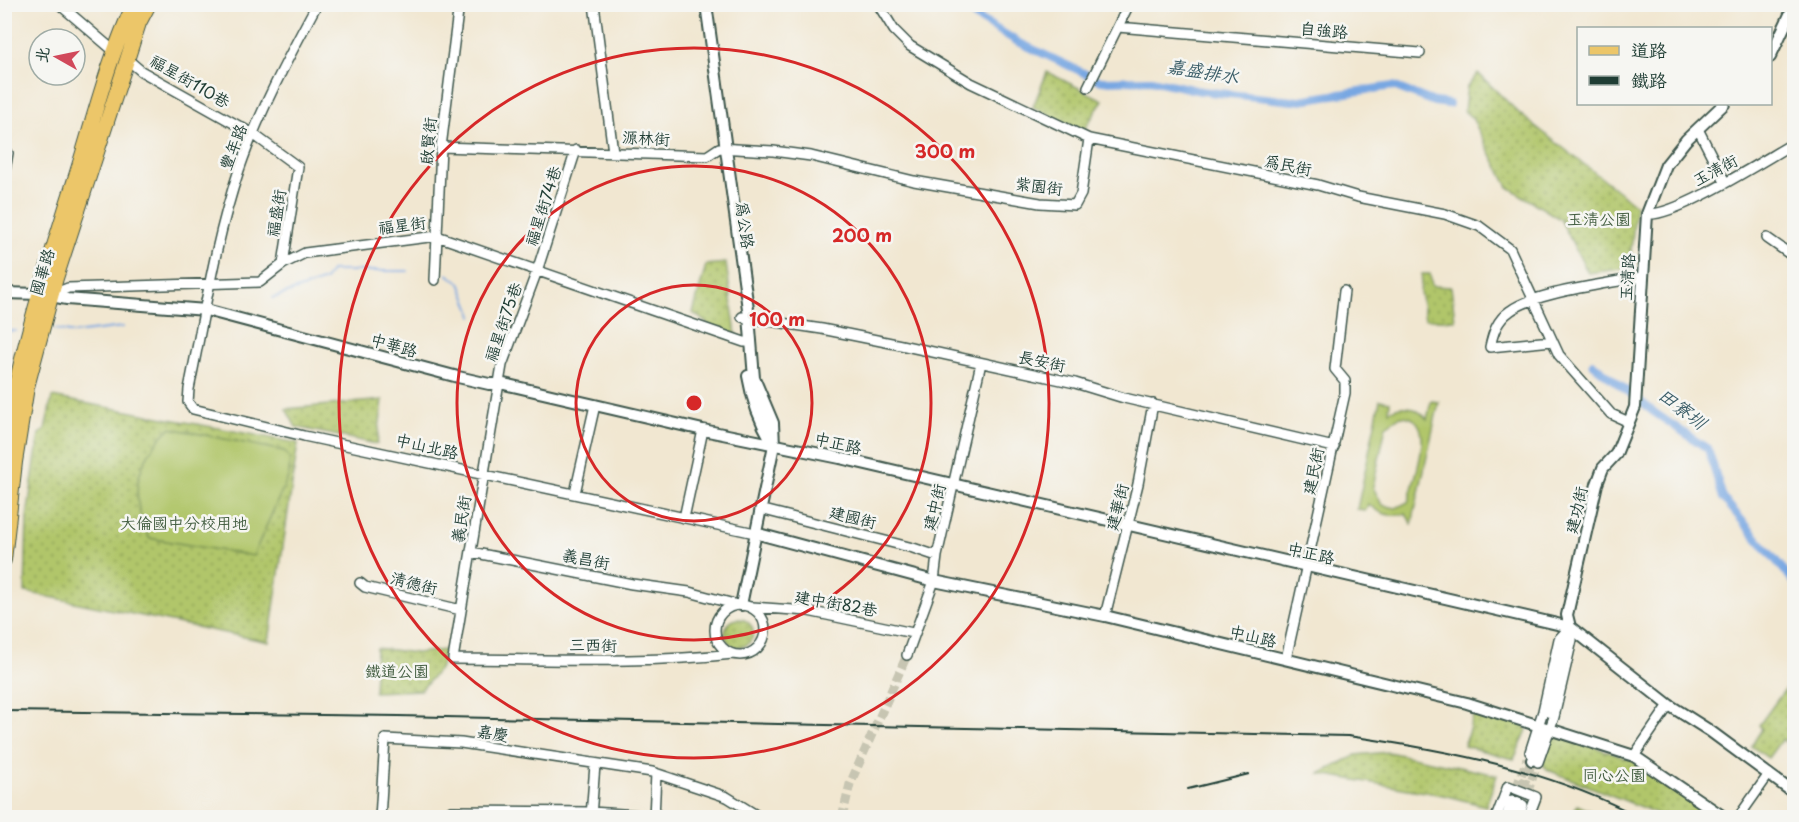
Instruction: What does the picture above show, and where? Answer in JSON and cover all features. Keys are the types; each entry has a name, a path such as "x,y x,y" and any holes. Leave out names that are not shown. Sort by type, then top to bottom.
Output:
{"main road":[{"name":"國華路","path":"4,560 15,462 45,295 114,51 135,4"},
{"name":"國華路","path":"4,448 22,353 45,295 148,4"},
{"path":"114,51 127,59"}],"street":[{"path":"59,4 114,51"},
{"name":"豐年路","path":"206,310 231,195 253,134 277,77 317,4"},
{"name":"啟賢街","path":"435,280 441,147 459,4"},
{"path":"594,4 613,152"},
{"name":"為公路","path":"700,4 745,317 751,397 761,423 774,444"},
{"name":"為公路","path":"706,4 722,148"},
{"name":"為民街","path":"878,4 894,30 910,46 971,82 1089,139 1318,185 1358,197 1445,214 1479,226 1510,249 1559,355 1611,414 1629,422"},
{"path":"1088,87 1129,4"},
{"path":"1772,53 1794,6"},
{"name":"自強路","path":"1118,27 1420,53"},
{"name":"福星街110巷","path":"127,59 141,71 253,134 298,167"},
{"name":"玉清路","path":"1635,407 1634,384 1647,214 1666,165 1686,140 1724,105"},
{"path":"1698,129 1725,182"},
{"name":"紫園街","path":"932,185 1040,203 1076,205 1081,194 1089,139"},
{"name":"玉清街","path":"1647,214 1657,215 1725,182 1794,143"},
{"name":"源林街","path":"441,147 707,156 722,148 783,152 847,159 932,185"},
{"name":"福星街74巷","path":"537,271 576,150"},
{"path":"4,176 8,153"},
{"name":"福盛街","path":"283,264 298,167"},
{"name":"福星街","path":"45,295 68,288 260,282 283,264 305,253 438,236 747,342"},
{"path":"1767,238 1794,257"},
{"name":"福星街75巷","path":"499,384 514,328 537,271"},
{"path":"1552,341 1490,347 1496,327 1512,309 1533,301 1641,277"},
{"name":"建民街","path":"1286,659 1345,393 1345,381 1335,369 1344,291"},
{"name":"中華路","path":"4,293 206,310 405,364 489,384 499,384 774,444"},
{"name":"中山北路","path":"206,310 189,389 188,402 193,409 755,533"},
{"name":"長安街","path":"745,317 822,328 981,363 1334,447"},
{"name":"建中街","path":"907,655 913,633 934,581 937,556 981,363"},
{"name":"義民街","path":"453,658 482,474 499,384"},
{"name":"建華街","path":"1105,616 1128,525 1153,404"},
{"path":"575,493 595,405"},
{"name":"建功街","path":"1549,712 1570,627 1567,615 1597,484 1603,468 1616,454 1635,407"},
{"path":"684,518 704,430"},
{"path":"744,606 755,533 774,444"},
{"name":"中正路","path":"774,444 1570,627 1669,705 1794,793"},
{"name":"建國街","path":"760,509 937,556"},
{"name":"中山路","path":"755,533 934,581 1105,616 1412,689 1634,756 1725,818"},
{"name":"義昌街","path":"471,552 696,594 744,606"},
{"name":"清德街","path":"360,583 365,587 461,610"},
{"path":"696,594 714,602 716,638 726,651 733,654 750,653 762,642 765,634 763,619 744,606 724,610 716,622"},
{"name":"建中街82巷","path":"744,606 808,611 913,633"},
{"path":"1533,760 1544,728 1559,639 1570,627"},
{"name":"三西街","path":"453,658 617,661 686,659 733,654"},
{"path":"1634,756 1669,705"},
{"name":"嘉慶","path":"380,818 385,739 460,743 656,773 727,797 761,818"},
{"path":"591,815 595,765"},
{"path":"451,811 654,817 656,773"},
{"path":"1738,818 1769,774"},
{"path":"1496,818 1508,786 1536,797 1528,818"},
{"path":"1506,818 1517,802"},
{"path":"1511,818 1517,802"},
{"path":"1517,802 1518,818"}],"green space":[{"path":"1047,72 1103,100 1082,133 1033,107"},
{"name":"玉清公園","path":"1478,73 1520,114 1636,205 1629,268 1588,273 1560,219 1508,187 1472,118 1464,111 1467,87"},
{"path":"726,263 736,335 712,327 693,313 706,265"},
{"path":"1422,274 1430,274 1432,286 1451,287 1455,320 1425,319 1420,292"},
{"name":"大倫國中分校用地","path":"52,397 298,443 269,642 25,592 27,517 39,434 45,430"},
{"path":"383,400 377,444 296,427 286,409"},
{"path":"1380,400 1390,402 1389,411 1400,407 1410,407 1419,411 1427,419 1431,401 1439,402 1412,524 1406,514 1386,514 1368,504 1366,510 1357,509","holes":["1401,416 1413,419 1419,426 1422,448 1408,502 1396,508 1382,505 1373,487 1386,426"]},
{"path":"170,428 284,451 290,459 289,475 253,556 149,538 138,507 138,479 149,453"},
{"path":"739,619 749,623 753,633 749,643 739,647 729,643 725,633 729,623"},
{"name":"鐵道公園","path":"376,648 416,653 444,650 441,667 421,690 374,692"},
{"path":"1791,681 1794,684 1794,749 1782,739 1768,758 1751,746 1762,729 1759,725"},
{"path":"1474,713 1524,725 1527,730 1514,759 1464,746"},
{"name":"同心公園","path":"1554,733 1634,761 1715,817 1666,817 1548,770 1541,763"},
{"path":"1388,752 1497,775 1486,806 1443,795 1320,774 1356,755"},
{"path":"1577,805 1604,817 1572,817"}],"waterway":[{"name":"嘉盛排水","path":"970,4 975,16 1018,42 1101,81 1151,80 1201,91 1293,101 1393,86 1434,102 1449,104"},
{"path":"273,298 325,280 331,271 408,271"},
{"path":"447,274 460,283 473,316"},
{"path":"55,329 74,333 123,327"},
{"path":"4,331 16,331"},
{"name":"田寮圳","path":"1593,364 1655,413 1708,449 1723,498 1794,582"}],"tunnel":[{"path":"842,818 850,784 907,655"},
{"path":"1512,800 1527,759"},
{"path":"1517,802 1532,760"},
{"path":"1523,805 1538,762"}],"railway":[{"path":"4,711 398,716 1348,736 1461,755 1498,764 1571,787 1641,818"},
{"path":"1188,789 1249,774"}]}
